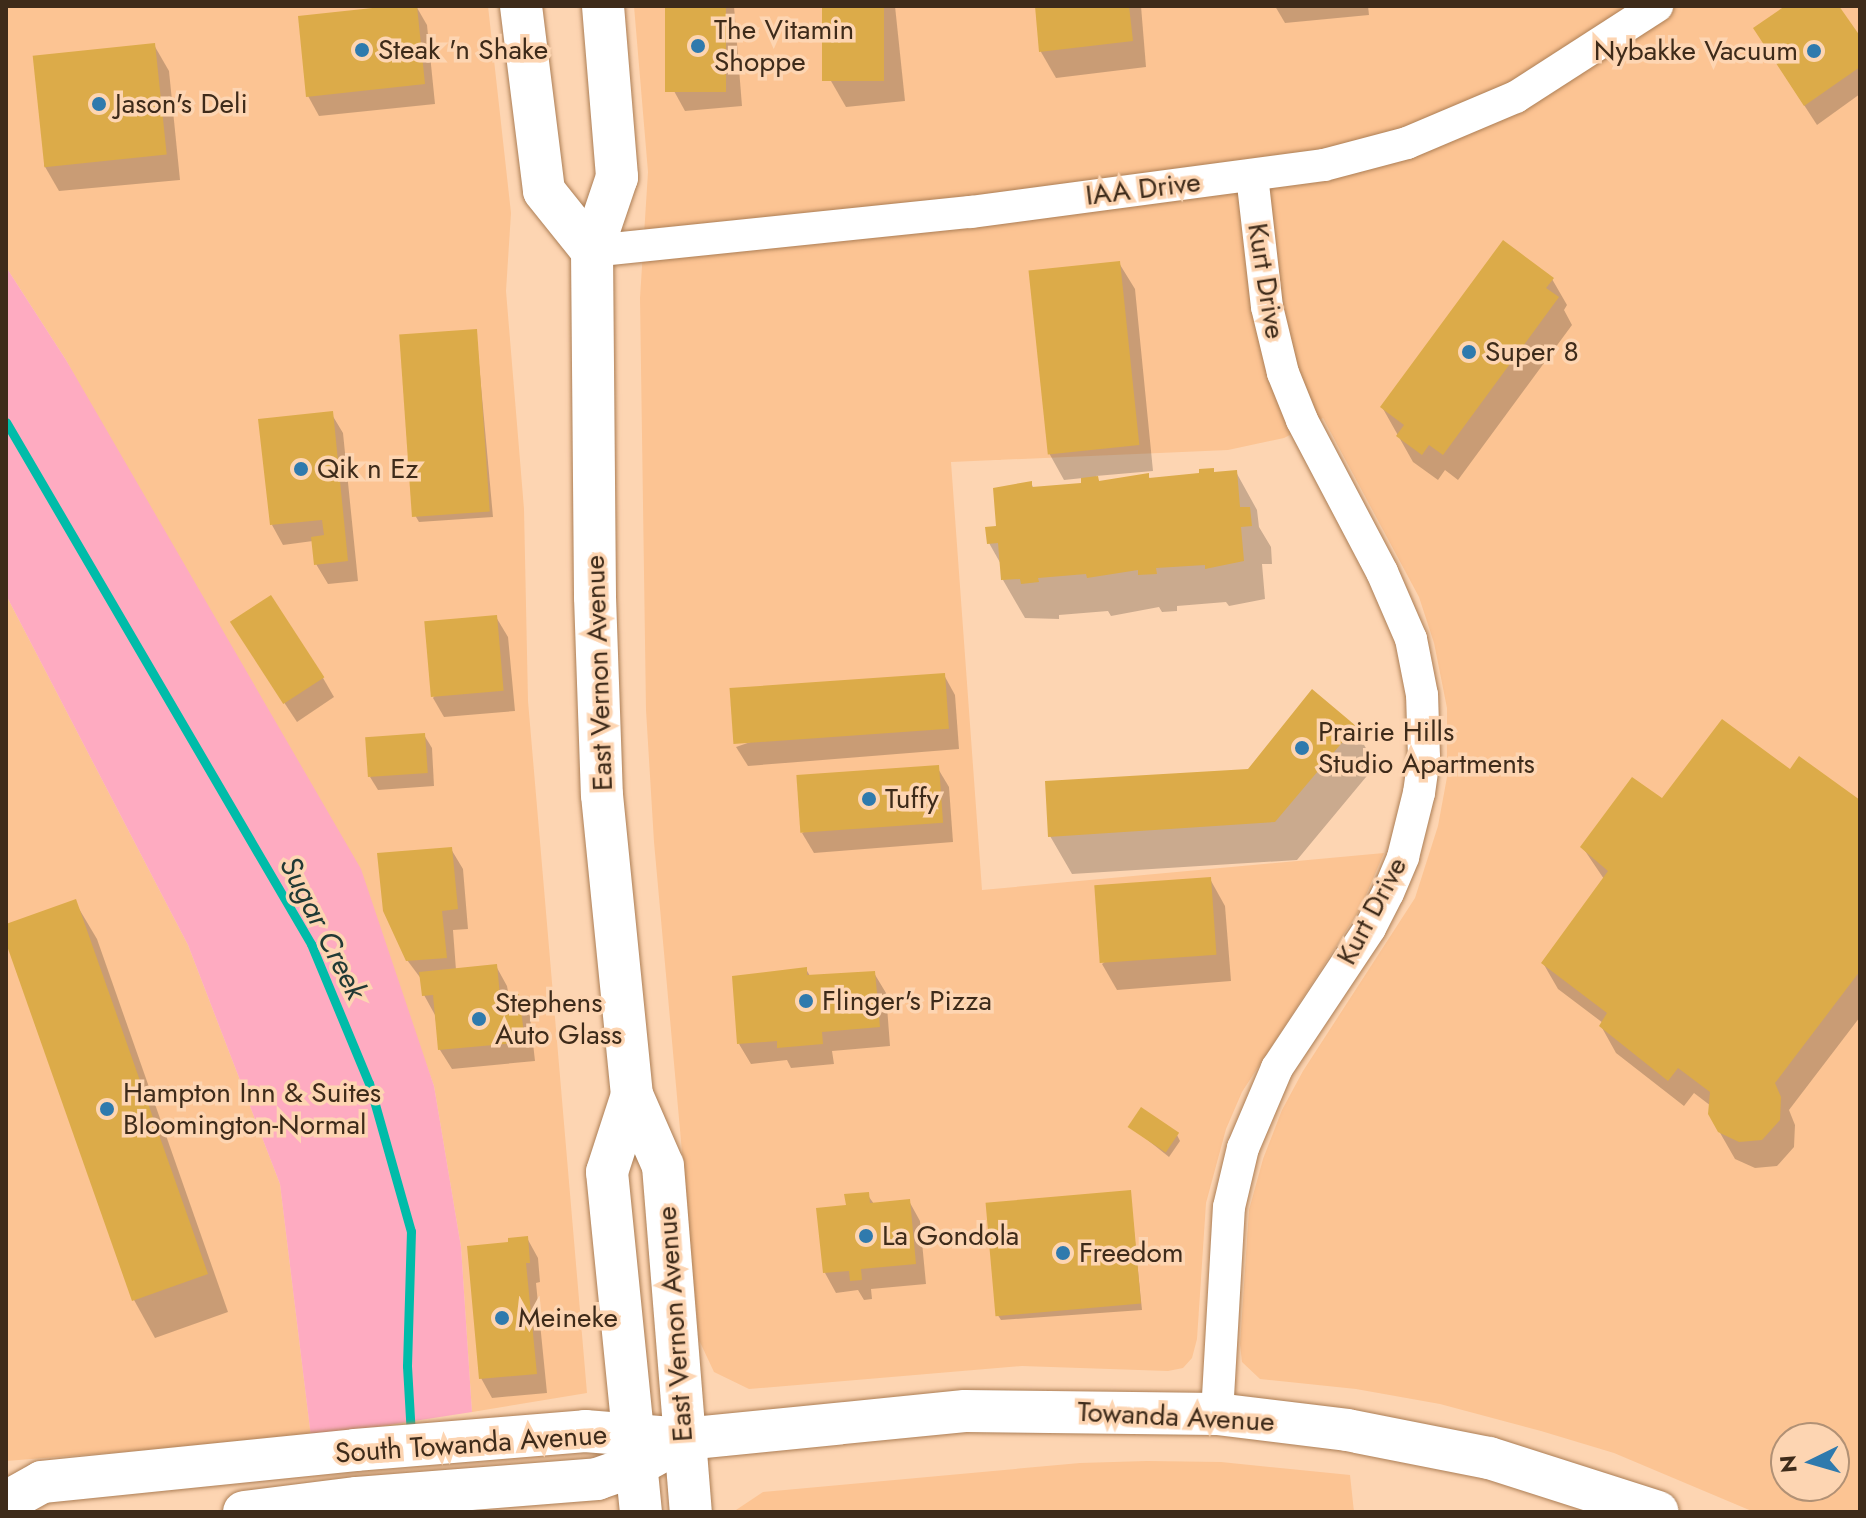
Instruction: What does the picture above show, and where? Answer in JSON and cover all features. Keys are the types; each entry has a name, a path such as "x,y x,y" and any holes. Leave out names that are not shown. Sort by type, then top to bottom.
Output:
{"main road":[{"path":"521,6 544,191 592,251"},
{"name":"East Vernon Avenue","path":"603,6 617,177 592,251 595,597 602,795 632,1095 663,1166 691,1512"},
{"name":"East Vernon Avenue","path":"632,1095 607,1172 641,1512"},
{"name":"Towanda Avenue","path":"684,1439 965,1411 1217,1414 1347,1430 1489,1458 1658,1512"},
{"name":"South Towanda Avenue","path":"6,1502 42,1482 472,1440 585,1431 635,1450"},
{"name":"South Towanda Avenue","path":"244,1512 357,1498 597,1479 635,1450 684,1439"}],"street":[{"name":"IAA Drive","path":"592,251 971,212 1324,165 1407,143 1462,121 1543,81 1657,6"},
{"name":"Kurt Drive","path":"1217,1414 1229,1207 1243,1148 1277,1068 1370,928 1388,893 1403,857 1419,793 1424,757 1422,695 1411,639 1382,572 1302,420 1283,373 1267,307 1252,176"}],"shaded area":[{"path":"6,6 488,6 511,213 506,291 524,509 528,701 587,1393 472,1412 461,1247 434,1086 396,980 66,360 6,267"},
{"path":"634,6 1860,6 1860,1512 1754,1512 1614,1453 1541,1431 1440,1404 1356,1389 1260,1379 1242,1362 1240,1344 1249,1210 1263,1159 1282,1110 1303,1071 1415,898 1438,826 1447,777 1447,708 1434,643 1419,597 1323,418 1284,438 1228,450 951,462 982,890 1384,853 1360,909 1242,1092 1226,1129 1206,1203 1197,1339 1192,1358 1183,1368 1168,1371 1022,1366 749,1389 714,1372 699,1340 654,842 646,710 640,298 648,172"},
{"path":"6,267 66,360 361,869 434,1086 461,1247 472,1412 311,1437 280,1184 188,945 6,595"},
{"path":"6,595 188,945 280,1184 311,1437 6,1461"},
{"path":"1221,1462 1350,1475 1354,1512 733,1512 763,1492 1080,1463"}],"building":[{"name":"Steak 'n Shake","path":"417,6 425,84 306,97 298,16"},
{"name":"The Vitamin Shoppe","path":"665,6 726,6 726,92 665,92"},
{"path":"822,6 884,6 884,81 822,81"},
{"path":"1035,6 1129,6 1133,41 1039,52"},
{"name":"Nybakke Vacuum","path":"1785,6 1839,6 1860,36 1860,67 1804,106 1753,28"},
{"name":"Jason's Deli","path":"155,43 167,154 44,167 33,56"},
{"name":"Super 8","path":"1503,240 1554,278 1546,288 1559,297 1443,455 1429,445 1422,455 1396,436 1404,425 1380,407"},
{"path":"1120,261 1139,445 1048,455 1029,271"},
{"name":"Qik n Ez","path":"477,329 490,512 412,517 399,334"},
{"name":"Qik n Ez","path":"333,411 348,561 314,565 311,537 324,535 322,520 270,525 258,419"},
{"path":"1214,468 1214,472 1237,470 1240,507 1250,507 1252,526 1241,527 1244,561 1205,569 1205,565 1156,568 1157,574 1138,575 1138,570 1087,578 1086,574 1038,578 1039,582 1021,584 1020,579 1001,580 998,543 987,544 985,527 996,526 993,488 1032,481 1032,487 1081,483 1081,478 1098,476 1099,481 1149,473 1149,478 1199,473 1199,469"},
{"path":"271,595 324,677 283,704 230,622"},
{"path":"497,615 504,691 431,697 424,621"},
{"path":"945,673 949,729 733,744 730,688"},
{"name":"Prairie Hills Studio Apartments","path":"1312,689 1356,726 1275,822 1048,837 1045,781 1248,769"},
{"path":"1722,719 1790,769 1799,756 1860,800 1860,971 1775,1083 1781,1097 1780,1120 1762,1140 1739,1142 1718,1132 1708,1114 1710,1092 1678,1068 1668,1081 1599,1026 1607,1013 1541,963 1608,871 1580,847 1632,777 1662,798"},
{"path":"425,733 428,773 368,777 365,737"},
{"name":"Tuffy","path":"939,765 943,823 800,833 796,775"},
{"path":"452,847 458,909 442,911 447,958 406,961 383,911 377,853"},
{"path":"1211,877 1216,955 1100,963 1094,885"},
{"name":"Hampton Inn & Suites Bloomington-Normal","path":"76,899 208,1274 132,1301 6,943 6,924"},
{"name":"Stephens Auto Glass","path":"497,964 500,996 519,994 525,1042 438,1050 433,995 422,996 419,972"},
{"name":"Flinger's Pizza","path":"807,967 807,975 875,971 880,1027 822,1032 823,1044 777,1048 777,1041 737,1044 732,976"},
{"path":"1141,1107 1179,1133 1166,1153 1128,1127"},
{"name":"Freedom","path":"1131,1190 1141,1304 995,1316 986,1203"},
{"name":"La Gondola","path":"869,1192 870,1203 910,1199 916,1264 861,1269 862,1280 850,1281 849,1271 823,1273 816,1208 846,1205 844,1194"},
{"name":"Meineke","path":"528,1236 530,1263 526,1263 537,1374 479,1379 467,1246 508,1242 508,1238"}],"waterway":[{"name":"Sugar Creek","path":"6,422 311,944 369,1083 411,1231 407,1366 411,1435"}],"place":[{"name":"The Vitamin Shoppe","path":"698,46"},
{"name":"Steak 'n Shake","path":"362,50"},
{"name":"Nybakke Vacuum","path":"1814,51"},
{"name":"Jason's Deli","path":"99,104"},
{"name":"Super 8","path":"1469,352"},
{"name":"Qik n Ez","path":"301,469"},
{"name":"Prairie Hills Studio Apartments","path":"1302,748"},
{"name":"Tuffy","path":"869,799"},
{"name":"Flinger's Pizza","path":"806,1001"},
{"name":"Stephens Auto Glass","path":"479,1019"},
{"name":"Hampton Inn & Suites Bloomington-Normal","path":"107,1109"},
{"name":"La Gondola","path":"866,1236"},
{"name":"Freedom","path":"1063,1253"},
{"name":"Meineke","path":"502,1318"}]}
